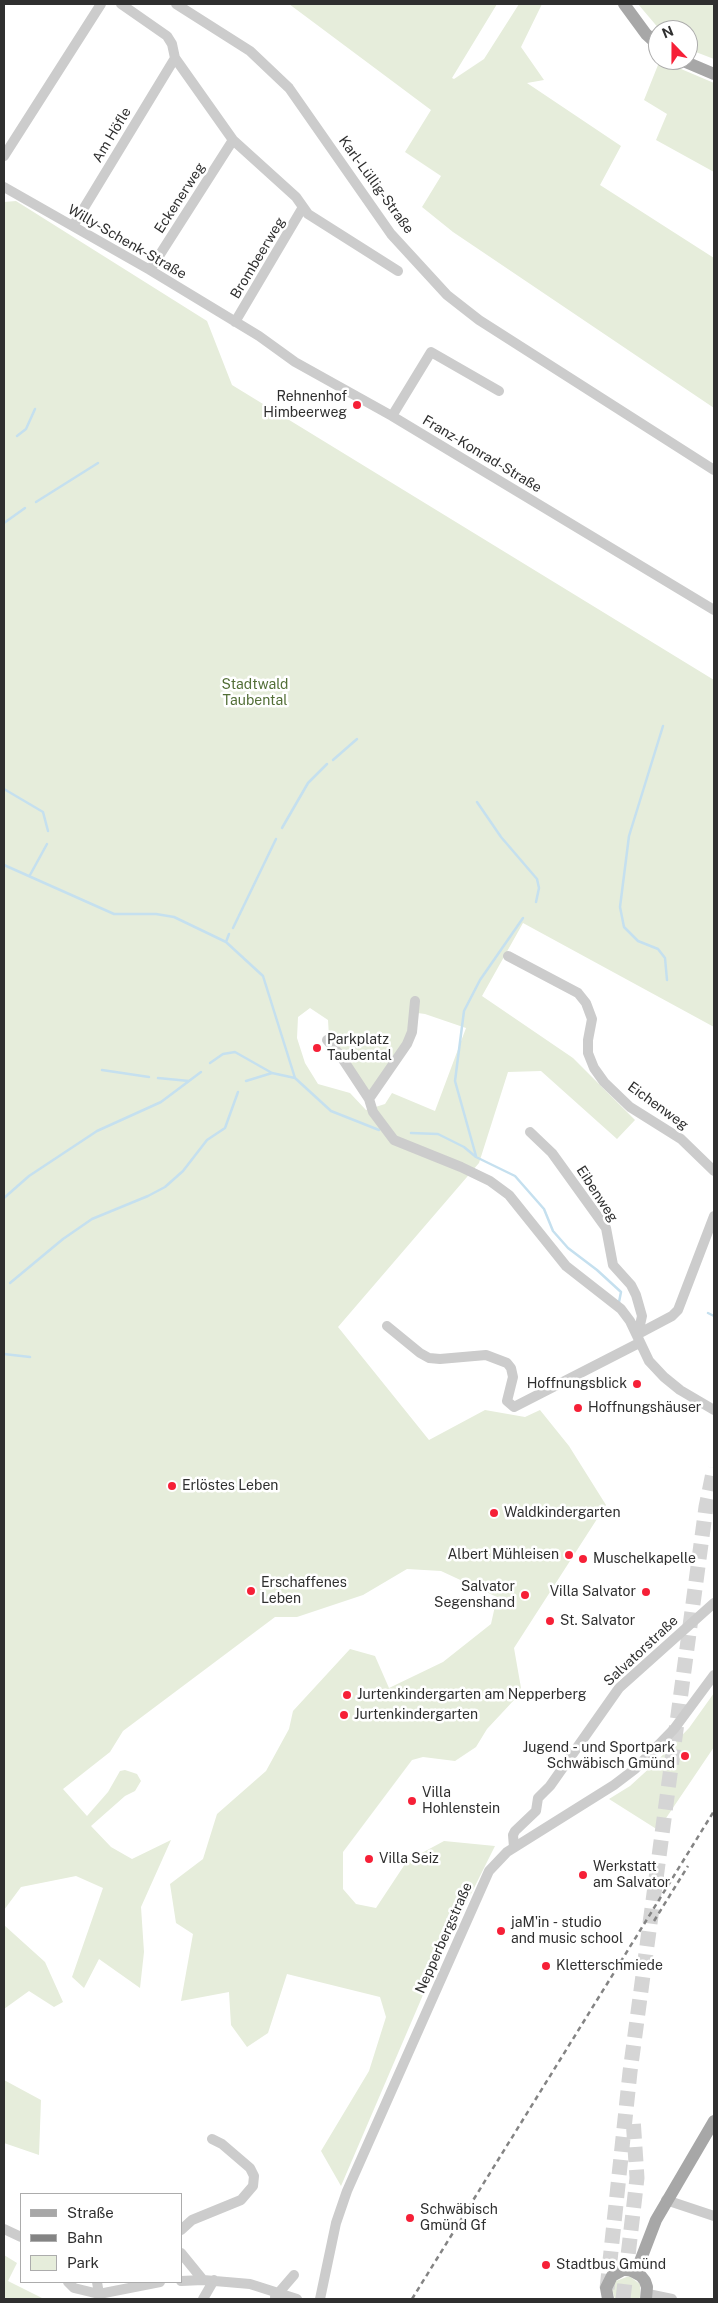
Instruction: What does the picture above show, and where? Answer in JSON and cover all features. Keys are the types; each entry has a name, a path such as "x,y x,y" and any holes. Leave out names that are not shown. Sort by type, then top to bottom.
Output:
{"main road":[{"path":"624,4 648,36"},
{"path":"698,67 714,74"},
{"path":"636,2272 656,2220 666,2200 714,2121"},
{"path":"608,2299 606,2288 612,2276 623,2270 636,2272 645,2281 647,2296"}],"street":[{"path":"4,156 101,4"},
{"path":"121,4 167,36 172,44 175,58 233,140 288,190 308,214 398,271"},
{"name":"Karl-Lüllig-Straße","path":"176,4 250,51 289,88 391,234 448,296 479,320 714,470"},
{"name":"Am Höfle","path":"73,226 175,58"},
{"name":"Eckenerweg","path":"150,270 233,140"},
{"name":"Willy-Schenk-Straße","path":"4,187 150,270 235,322"},
{"name":"Brombeerweg","path":"235,322 303,207"},
{"name":"Franz-Konrad-Straße","path":"235,322 259,336 295,362 392,416 714,610"},
{"path":"392,416 431,352 499,391"},
{"name":"Eichenweg","path":"508,956 578,993 586,1003 592,1019 588,1040 588,1053 594,1068 604,1082 630,1107 680,1139 714,1171"},
{"path":"369,1099 407,1044 412,1032 415,1001"},
{"path":"327,1040 369,1099 373,1112 394,1140 460,1166 500,1188 516,1202 566,1266 621,1309 639,1338 649,1361 664,1377 680,1390 714,1410"},
{"name":"Eibenweg","path":"530,1132 552,1152 606,1228 608,1250 613,1265 631,1285 636,1295 642,1316 639,1338"},
{"path":"387,1326 429,1358 440,1359 486,1355 507,1362 513,1377 507,1401 514,1406 639,1338 672,1316 678,1310 714,1216"},
{"name":"Salvatorstraße","path":"514,1847 512,1836 536,1811 538,1798 550,1786 619,1688 714,1603"},
{"name":"Nepperbergstraße","path":"320,2299 340,2207 487,1876 501,1857 514,1847 614,1786 635,1769 674,1729 714,1675"},
{"path":"182,2229 192,2220 241,2200 253,2186 254,2176 250,2168 222,2144 212,2139"},
{"path":"666,2200 714,2216"},
{"path":"4,2229 20,2237"},
{"path":"182,2253 203,2280"},
{"path":"275,2297 294,2275"},
{"path":"182,2280 214,2280 250,2284 275,2297 297,2299"},
{"path":"203,2299 214,2280"},
{"path":"69,2283 74,2288 99,2294 155,2283"},
{"path":"97,2283 99,2294"},
{"path":"647,2296 672,2299"}],"green space":[{"path":"289,4 497,4 452,78 454,79 484,59 519,4 542,4 521,47 544,80 527,83 621,146 600,185 714,258 714,408 453,232 422,207 441,176 405,152 431,110"},
{"path":"638,4 714,4 714,59 698,53 698,20 652,20"},
{"path":"656,70 683,70 714,83 714,172 656,140 667,114 644,100"},
{"name":"Stadtwald Taubental","path":"16,201 207,321 232,385 714,680 714,1027 523,923 482,996 573,1058 635,1120 617,1139 541,1071 508,1072 479,1163 338,1327 429,1440 485,1410 525,1417 540,1410 569,1446 606,1505 514,1648 521,1688 515,1699 487,1729 476,1747 455,1761 423,1757 412,1760 343,1852 343,1889 356,1904 376,1908 407,1861 444,1841 495,1846 438,1960 341,2186 321,2151 369,2071 386,2017 380,1997 287,1974 268,2033 247,2047 231,2025 229,1992 181,2001 193,1934 176,1923 170,1884 203,1859 217,1814 266,1771 289,1729 293,1711 350,1649 375,1656 389,1688 443,1662 491,1624 497,1597 441,1571 407,1569 363,1595 297,1617 275,1617 123,1731 110,1752 63,1789 87,1816 108,1792 120,1771 125,1770 137,1774 141,1781 135,1791 125,1796 91,1826 111,1847 132,1859 171,1840 141,1907 144,1952 140,1988 99,1959 84,1988 72,1977 103,1888 76,1876 21,1887 4,1910 4,202","holes":["310,1008 328,1020 329,1037 371,1096 406,1043 410,1012 425,1014 466,1028 435,1111 392,1093 385,1104 366,1110 350,1093 318,1084 305,1063 297,1038 298,1017"]},
{"name":"Jugend - und Sportpark Schwäbisch Gmünd","path":"714,1693 714,1747 658,1830 609,1799 630,1786 654,1764 689,1728"},
{"path":"4,1925 45,1962 63,2002 54,2007 29,1991 4,2009"},
{"path":"4,2080 41,2100 39,2155 4,2143"},
{"path":"4,2255 17,2263 8,2281 44,2299 4,2299"},
{"path":"629,2276 640,2284 639,2299 615,2299 612,2289 616,2281"}],"waterway":[{"path":"17,436 26,429 35,409"},
{"path":"36,502 98,463"},
{"path":"4,523 25,508"},
{"path":"663,726 629,836 620,907 624,927 638,941 658,949 665,958 667,980"},
{"path":"333,760 357,739"},
{"path":"282,828 308,783 327,764"},
{"path":"4,789 43,812 48,831"},
{"path":"477,802 501,837 537,879 539,888 536,902"},
{"path":"233,928 276,839"},
{"path":"30,875 47,844"},
{"path":"4,865 114,914 156,914 174,917 226,942 263,976 295,1078 331,1111 379,1130"},
{"path":"476,1156 455,1081 464,1011 480,980 523,918"},
{"path":"226,942 229,934"},
{"path":"210,1063 223,1054 235,1052 272,1073 295,1078"},
{"path":"102,1070 149,1077"},
{"path":"4,1198 29,1176 97,1131 161,1102 201,1072"},
{"path":"246,1081 272,1073"},
{"path":"158,1078 189,1081"},
{"path":"10,1283 63,1239 92,1219 165,1187 183,1171 207,1140 225,1128 238,1092"},
{"path":"411,1133 438,1134 464,1147 476,1157 515,1176 544,1209 553,1231 568,1248 597,1270 621,1292 619,1302"},
{"path":"708,1313 714,1316"},
{"path":"4,1354 30,1357"}],"tunnel":[{"path":"607,2289 630,2072 706,1507 714,1468"},
{"path":"623,2299 637,2178 633,2118"}],"railway":[{"path":"412,2299 714,1811"},
{"path":"654,1921 688,1866"}],"place":[{"name":"Rehnenhof Himbeerweg","path":"357,405"},
{"name":"Parkplatz Taubental","path":"317,1048"},
{"name":"Hoffnungsblick","path":"637,1384"},
{"name":"Hoffnungshäuser","path":"578,1408"},
{"name":"Erlöstes Leben","path":"172,1486"},
{"name":"Waldkindergarten","path":"494,1513"},
{"name":"Albert Mühleisen","path":"569,1555"},
{"name":"Muschelkapelle","path":"583,1559"},
{"name":"Erschaffenes Leben","path":"251,1591"},
{"name":"Villa Salvator","path":"646,1592"},
{"name":"Salvator Segenshand","path":"525,1595"},
{"name":"St. Salvator","path":"550,1621"},
{"name":"Jurtenkindergarten am Nepperberg","path":"347,1695"},
{"name":"Jurtenkindergarten","path":"344,1715"},
{"name":"Jugend - und Sportpark Schwäbisch Gmünd","path":"685,1756"},
{"name":"Villa Hohlenstein","path":"412,1801"},
{"name":"Villa Seiz","path":"369,1859"},
{"name":"Werkstatt am Salvator","path":"583,1875"},
{"name":"jaM'in - studio and music school","path":"501,1931"},
{"name":"Kletterschmiede","path":"546,1966"},
{"name":"Schwäbisch Gmünd Gf","path":"410,2218"},
{"name":"Stadtbus Gmünd","path":"546,2265"}]}
